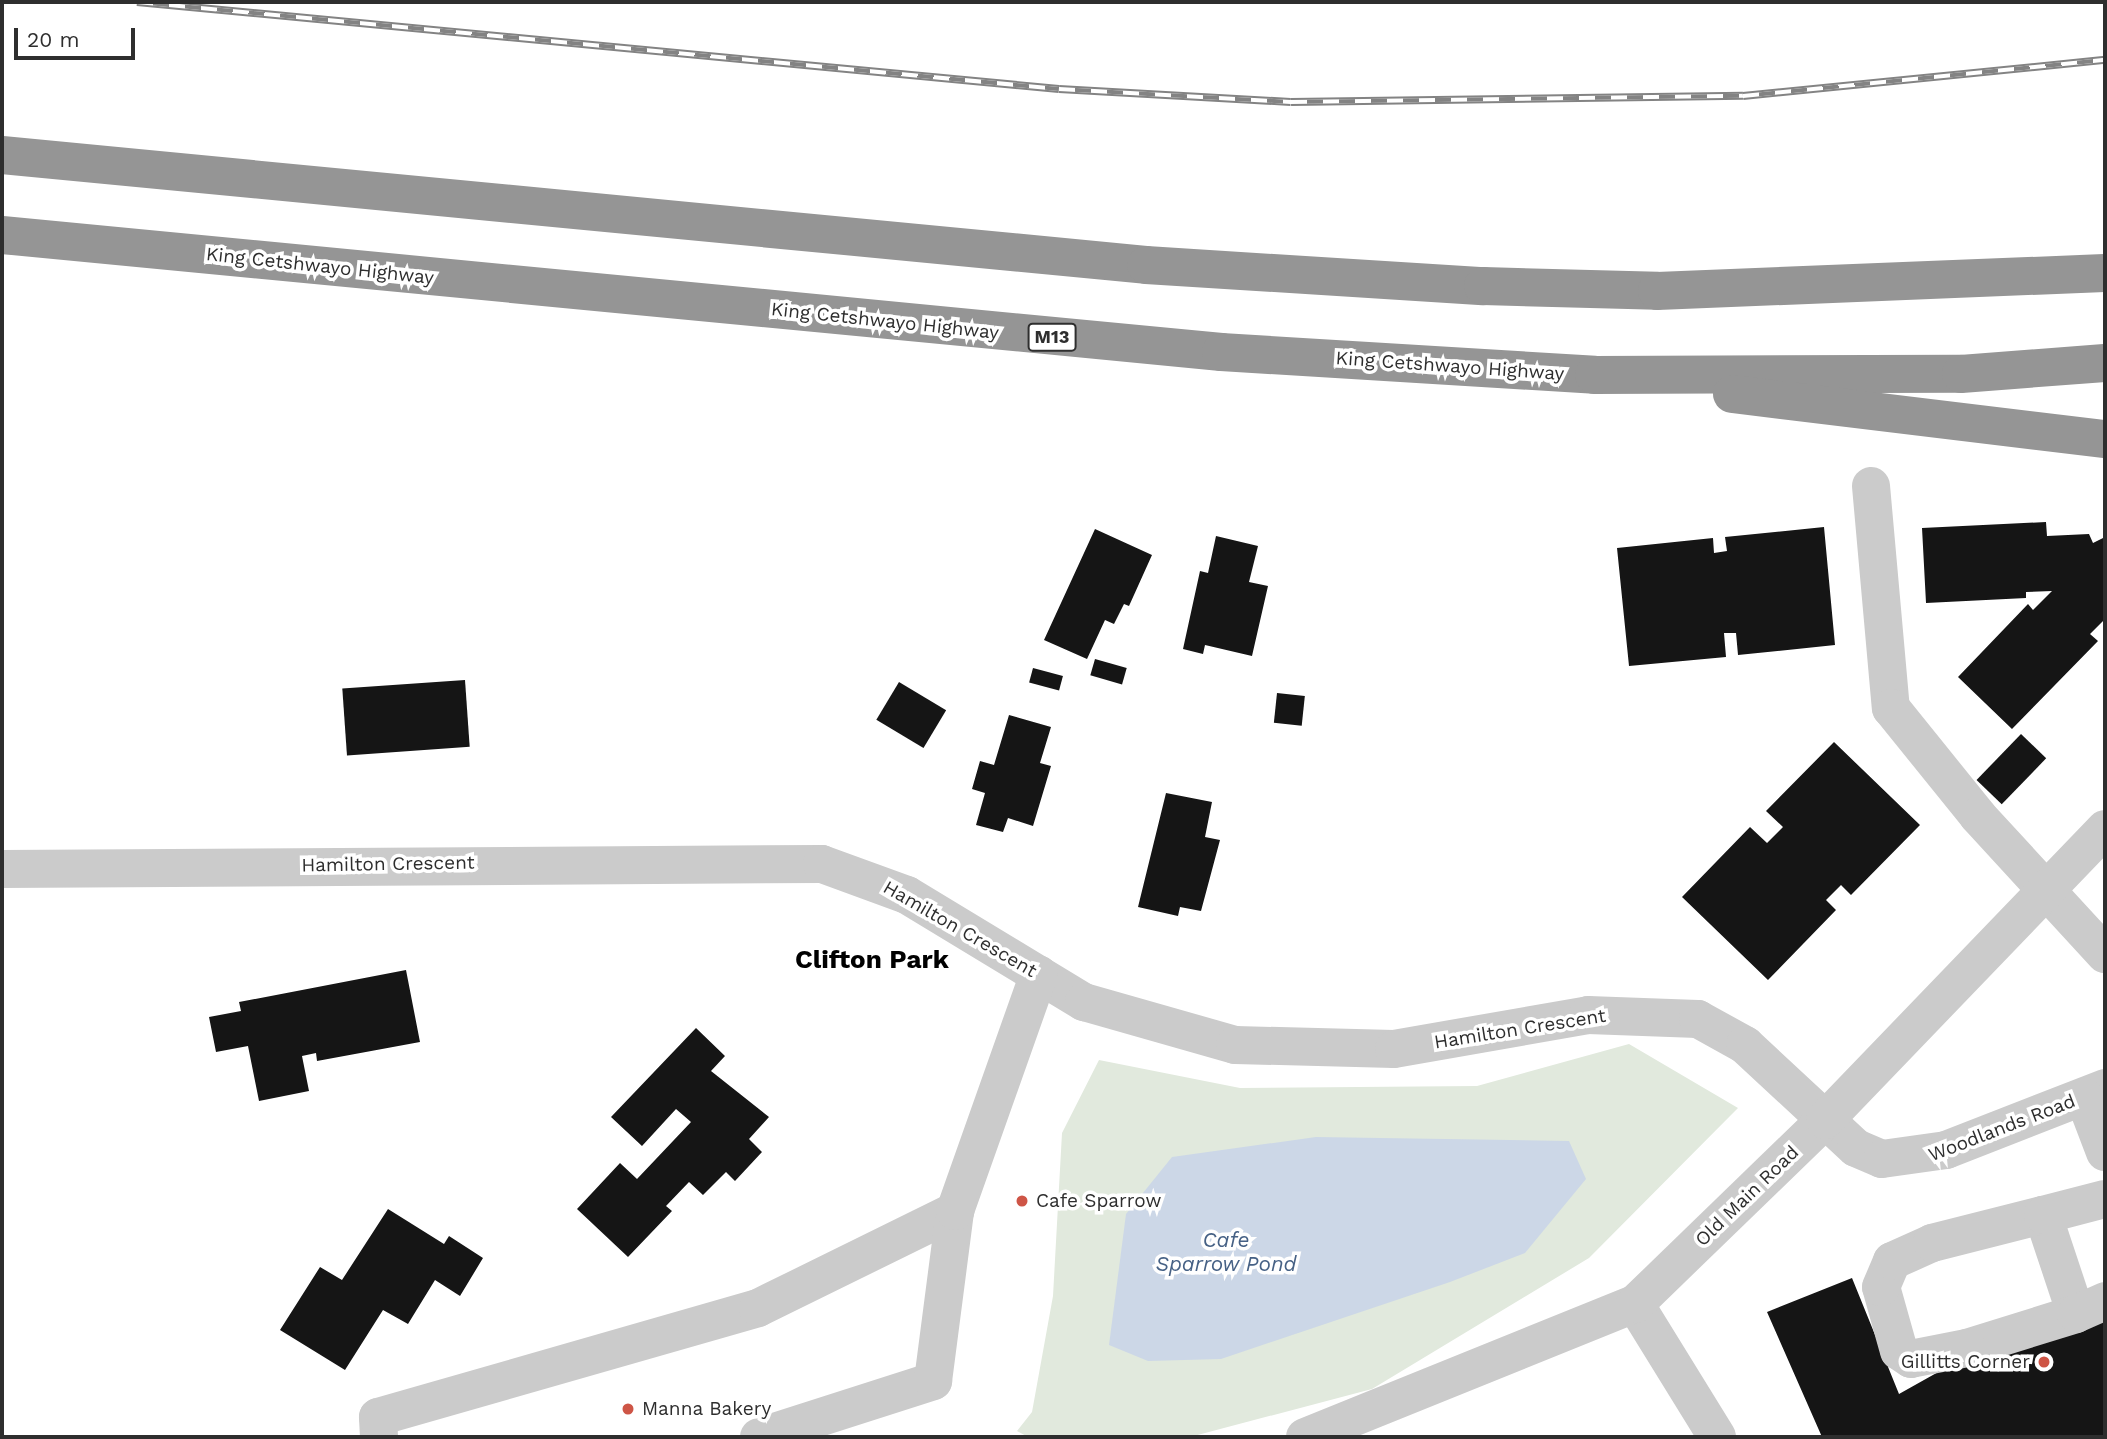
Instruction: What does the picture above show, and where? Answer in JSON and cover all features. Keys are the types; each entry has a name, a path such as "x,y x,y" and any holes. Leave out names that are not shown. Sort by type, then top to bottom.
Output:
{"highway":[{"path":"2,155 1146,265 1483,286 1657,290 2105,273"},
{"name":"King Cetshwayo Highway","path":"2,235 1221,352 1594,375 1961,374 2103,364"},
{"path":"1594,375 2105,439"}],"street":[{"path":"1871,486 1891,708 2046,890 2105,954"},
{"name":"Old Main Road","path":"1305,1437 1635,1304 1825,1120 2105,829"},
{"name":"Hamilton Crescent","path":"2,869 822,864 907,894 1084,1002 1145,1023 1235,1045 1309,1052 1407,1047 1588,1015 1698,1019 1745,1045 1825,1120"},
{"path":"759,1437 933,1381 955,1211 1039,974"},
{"path":"2095,1092 2105,1152"},
{"name":"Woodlands Road","path":"1825,1120 1867,1154 1919,1158 2095,1092"},
{"path":"2043,1215 2091,1308 1911,1359 1890,1335 1881,1287 1892,1261 1931,1243 2105,1199"},
{"path":"380,1437 378,1417 758,1308 955,1211"},
{"path":"1635,1304 1717,1437"}],"shaded area":[{"path":"1629,1044 1738,1108 1589,1258 1372,1389 1190,1437 1028,1437 1017,1431 1032,1412 1053,1296 1062,1133 1099,1060 1240,1088 1477,1086"}],"water":[{"name":"Cafe Sparrow Pond","path":"1316,1137 1569,1141 1586,1179 1525,1253 1450,1282 1221,1359 1148,1361 1109,1345 1126,1214 1172,1157"}],"building":[{"path":"2046,522 2047,536 2089,534 2093,543 2105,537 2105,619 2090,634 2098,641 2012,729 1958,677 2028,604 2033,610 2052,591 2026,592 2026,598 1926,603 1922,528"},
{"path":"1824,527 1835,645 1738,655 1736,633 1724,633 1726,657 1629,666 1617,548 1713,538 1714,553 1727,551 1725,537"},
{"path":"1095,529 1152,555 1129,606 1124,604 1114,624 1105,620 1087,659 1044,640"},
{"path":"1216,536 1258,546 1249,582 1268,586 1252,656 1205,645 1203,654 1183,649 1200,571 1208,573"},
{"path":"1095,659 1127,668 1122,684 1090,675"},
{"path":"1033,668 1063,676 1059,691 1029,682"},
{"path":"465,680 470,747 347,755 342,689"},
{"path":"899,682 946,710 923,748 876,720"},
{"path":"1277,693 1305,696 1302,726 1274,723"},
{"path":"1009,715 1051,727 1040,763 1051,766 1033,826 1008,818 1003,832 976,825 985,793 972,789 980,761 994,765"},
{"path":"2021,734 2046,758 2002,804 1977,780"},
{"path":"1834,742 1920,825 1851,895 1841,885 1826,900 1836,910 1768,980 1682,897 1750,827 1767,843 1783,827 1766,811"},
{"path":"1166,793 1212,802 1205,837 1220,840 1201,911 1180,907 1178,916 1138,907"},
{"path":"406,970 420,1042 317,1061 316,1053 302,1056 309,1091 259,1101 248,1046 216,1052 209,1017 241,1011 239,1002"},
{"path":"696,1028 725,1056 711,1071 769,1117 749,1139 762,1152 735,1181 726,1172 703,1195 689,1182 666,1206 672,1211 628,1257 577,1209 620,1163 637,1179 691,1122 676,1109 642,1146 611,1117"},
{"path":"388,1209 444,1244 449,1236 483,1258 460,1296 435,1280 408,1324 383,1310 345,1370 280,1330 320,1267 342,1280"},
{"name":"Gillitts Corner","path":"1852,1278 1899,1394 1965,1357 1969,1367 2105,1313 2105,1437 1822,1437 1767,1312"}],"railway":[{"path":"137,2 1059,89 1291,102 1743,96 2105,60"}],"place":[{"name":"Cafe Sparrow","path":"1022,1201"},
{"name":"Gillitts Corner","path":"2044,1362"},
{"name":"Manna Bakery","path":"628,1409"}],"district":[{"name":"Clifton Park","path":"872,960"}]}
